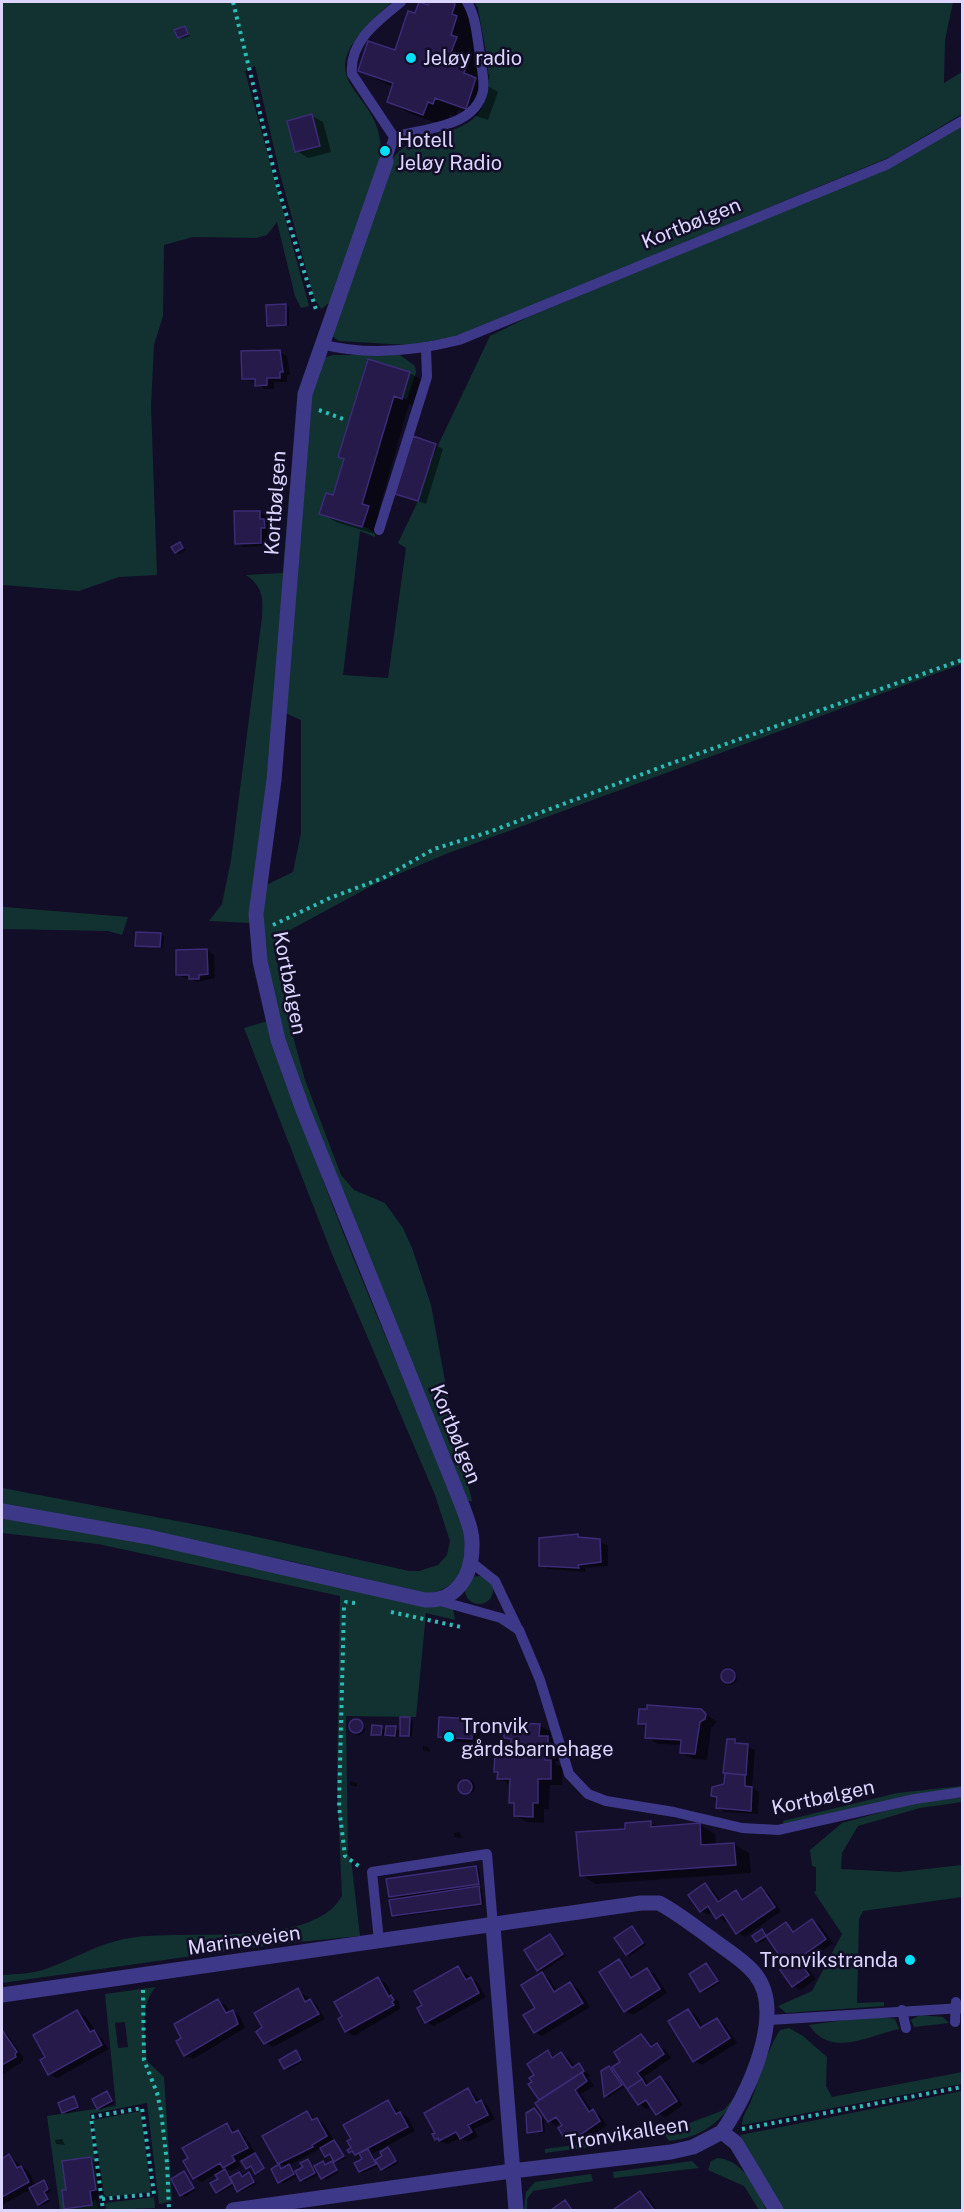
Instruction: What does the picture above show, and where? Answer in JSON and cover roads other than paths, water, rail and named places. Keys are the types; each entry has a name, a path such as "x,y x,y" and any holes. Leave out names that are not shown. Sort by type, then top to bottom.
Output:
{"street":[{"name":"Kortbølgen","path":"386,162 321,344 304,405 281,704 256,914 262,970 278,1040 471,1530 471,1562 459,1587 440,1601"},
{"path":"2,1510 160,1540 425,1600 440,1601"},
{"name":"Marineveien","path":"2,1995 641,1903 659,1903 679,1914 756,1974 765,1992 769,2020 745,2091 735,2114 722,2132"},
{"path":"493,1926 516,2211"},
{"path":"722,2132 736,2143 776,2211"},
{"name":"Tronvikalleen","path":"233,2211 512,2171 671,2152 693,2147 722,2132"}],"lane":[{"path":"394,137 352,74 351,63 360,40 401,2"},
{"path":"394,137 455,121 471,113 479,102 484,82 477,32 467,2"},
{"name":"Kortbølgen","path":"321,344 338,349 426,348 487,330 888,164 963,121"},
{"path":"386,162 394,137"},
{"path":"379,530 427,377 426,348"},
{"name":"Kortbølgen","path":"471,1562 495,1581 540,1680 569,1774 588,1794 606,1802 674,1812 742,1828 778,1830 915,1799 963,1792"},
{"path":"440,1601 501,1618 519,1630"},
{"path":"379,1941 372,1872 487,1854 493,1926"},
{"path":"769,2020 905,2008 958,2006 955,2022"},
{"path":"905,2008 906,2028"}],"place":[{"name":"Jeløy radio","path":"411,58"},
{"name":"Hotell Jeløy Radio","path":"385,151"},
{"name":"Tronvik gårdsbarnehage","path":"449,1737"},
{"name":"Tronvikstranda","path":"910,1960"}]}
